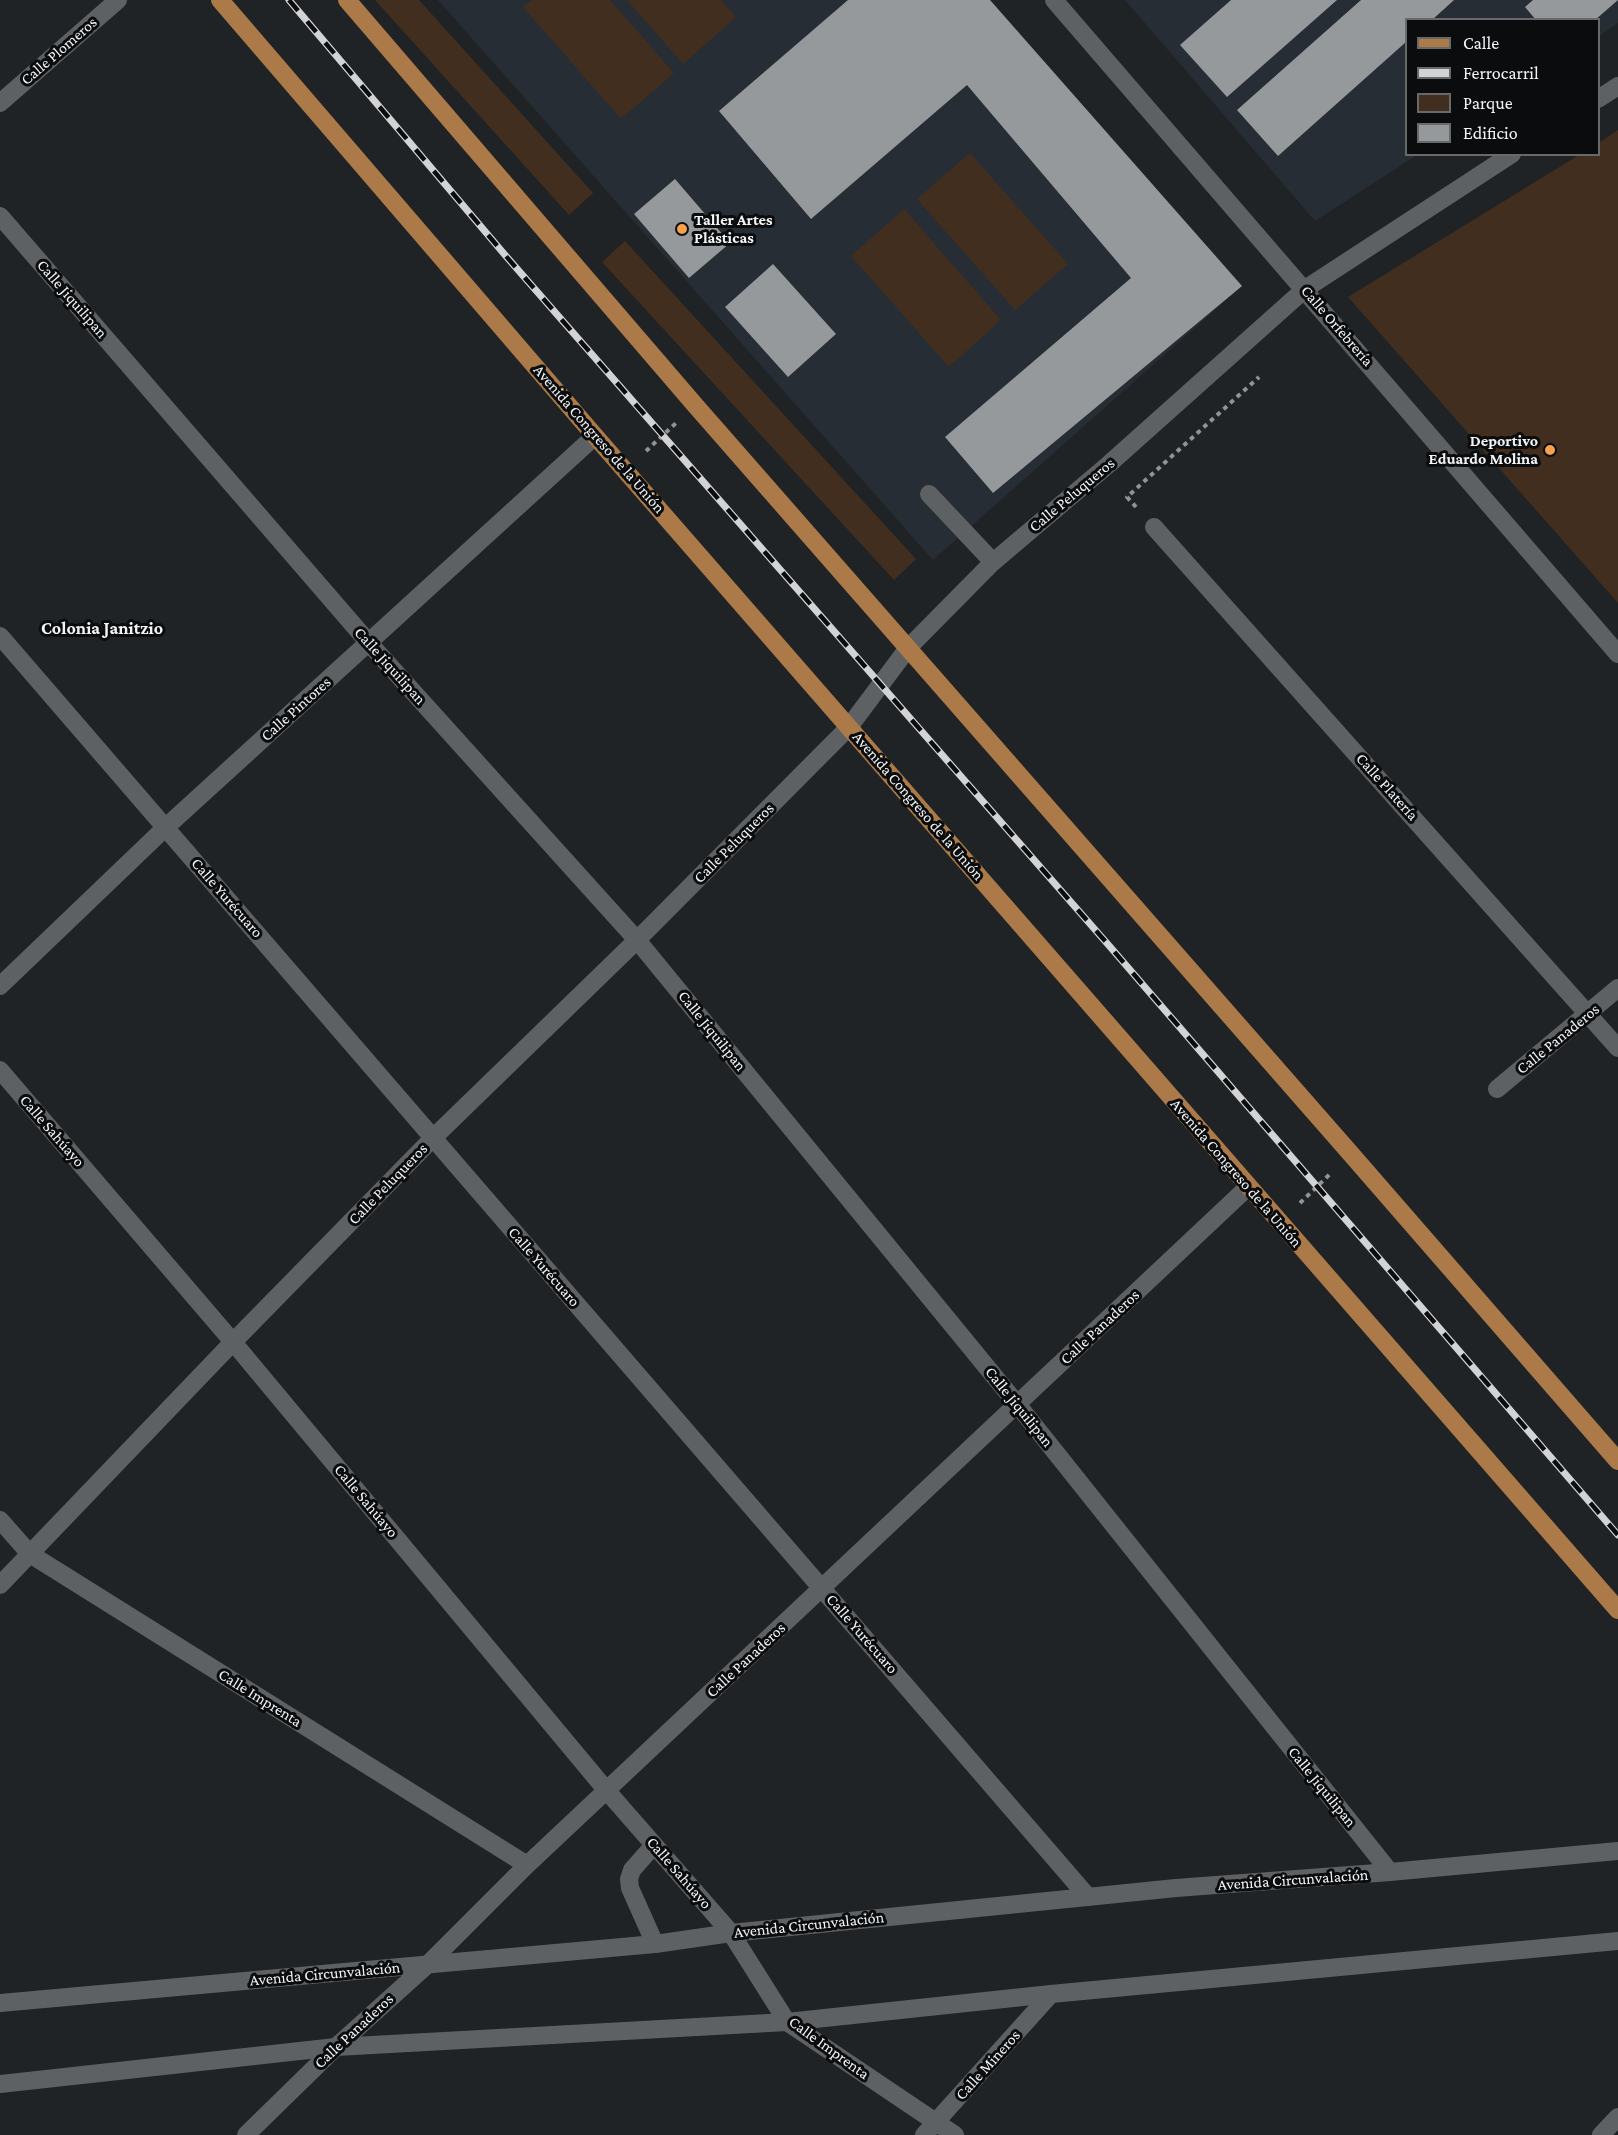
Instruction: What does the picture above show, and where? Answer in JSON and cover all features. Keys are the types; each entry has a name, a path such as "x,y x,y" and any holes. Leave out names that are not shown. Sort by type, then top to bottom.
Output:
{"main road":[{"name":"Avenida Congreso de la Unión","path":"220,0 595,436 1618,1610"},
{"path":"348,0 695,405 1618,1461"}],"street":[{"name":"Calle Plomeros","path":"0,103 118,0"},
{"name":"Calle Orfebrería","path":"1054,0 1618,654"},
{"path":"1600,98 1618,86"},
{"name":"Calle Peluqueros","path":"0,1585 433,1138 637,940 849,727 908,648 993,562 1109,464 1305,289 1509,156"},
{"name":"Calle Jiquilipan","path":"0,216 369,643 637,940 1017,1404 1390,1872"},
{"name":"Calle Pintores","path":"0,986 166,827 595,436"},
{"path":"929,494 993,562"},
{"name":"Calle Platería","path":"1154,527 1618,1048"},
{"name":"Calle Yurécuaro","path":"0,636 1088,1897"},
{"name":"Calle Panaderos","path":"1497,1089 1618,988"},
{"name":"Calle Sahúayo","path":"0,1070 233,1342 607,1791 731,1933"},
{"name":"Calle Panaderos","path":"246,2135 336,2047 427,1965 527,1865 1248,1187"},
{"name":"Calle Imprenta","path":"0,1520 30,1554 527,1865"},
{"path":"654,1845 632,1870 629,1879 630,1888 656,1944"},
{"name":"Avenida Circunvalación","path":"0,2002 656,1944 731,1933 1176,1888 1390,1872 1618,1851"},
{"name":"Calle Imprenta","path":"731,1933 787,2022 930,2129 955,2135"},
{"path":"0,2084 336,2047 787,2022 1051,1994 1618,1941"},
{"name":"Calle Mineros","path":"930,2129 1051,1994"},
{"path":"1601,2135 1618,2117"}],"path":[{"path":"1154,527 1127,497 1259,377"},
{"path":"626,470 695,405"},
{"path":"1280,1223 1351,1154"}],"shaded area":[{"path":"438,0 990,0 1242,286 933,560"},
{"path":"1125,0 1618,0 1618,23 1600,35 1600,18 1405,18 1405,156 1415,156 1315,221"}],"green space":[{"path":"375,0 419,0 593,193 569,215"},
{"path":"532,0 610,0 674,73 621,119 523,7"},
{"path":"627,0 721,0 736,17 683,64"},
{"name":"Deportivo Eduardo Molina","path":"1618,130 1618,603 1348,297 1577,156 1600,156 1600,142"},
{"path":"970,153 1068,264 1015,310 917,199"},
{"path":"904,209 1001,320 949,367 851,256"},
{"path":"625,241 916,559 894,580 602,262"}],"building":[{"path":"848,0 990,0 1242,286 993,493 945,437 1131,278 967,85 811,219 719,111"},
{"path":"1231,0 1337,0 1227,97 1180,45"},
{"path":"1361,0 1454,0 1434,18 1405,18 1405,43 1278,156 1237,110"},
{"path":"1533,0 1618,0 1597,18 1534,18 1525,7"},
{"name":"Taller Artes Plásticas","path":"675,179 730,243 689,278 634,214"},
{"path":"773,264 836,334 788,377 725,307"}],"railway":[{"path":"289,0 505,255 1112,949 1618,1535"}],"place":[{"name":"Taller Artes Plásticas","path":"682,229"},
{"name":"Deportivo Eduardo Molina","path":"1550,450"}],"district":[{"name":"Colonia Janitzio","path":"102,628"}]}
